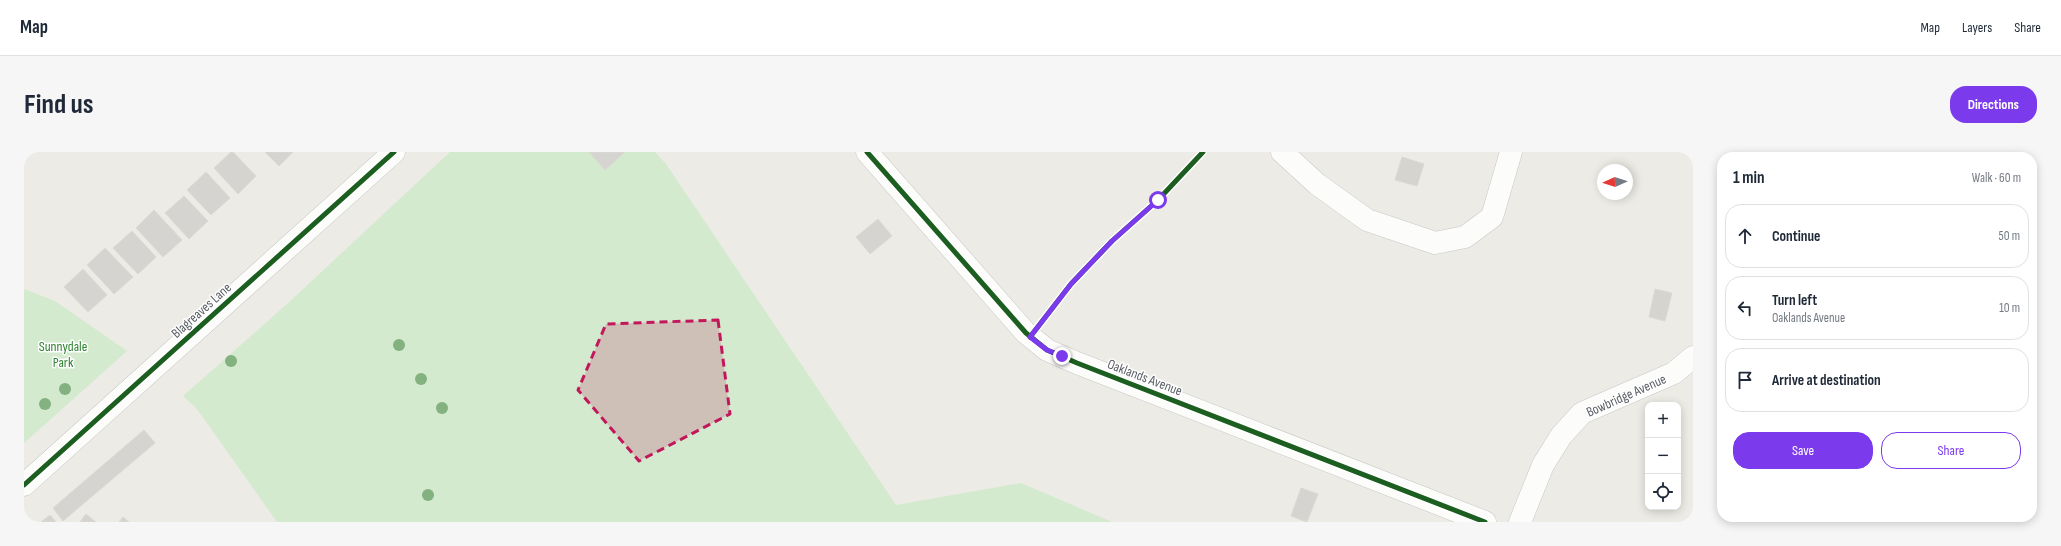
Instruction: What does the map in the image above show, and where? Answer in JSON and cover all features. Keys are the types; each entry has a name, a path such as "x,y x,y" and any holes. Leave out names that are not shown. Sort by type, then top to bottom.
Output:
{"street":[{"name":"Blagreaves Lane","path":"24,485 394,152"},
{"name":"Oaklands Avenue","path":"867,152 1026,333 1047,350 1485,522"},
{"path":"1282,152 1318,184 1367,220 1435,243 1465,237 1492,216 1511,152"},
{"name":"Bowbridge Avenue","path":"1520,522 1543,465 1561,436 1582,413 1674,373 1693,357"}],"highlighted area":[{"path":"718,320 730,414 639,461 578,390 606,324"}],"green space":[{"path":"450,152 655,152 666,164 896,505 1021,483 1112,522 277,522 197,409 183,396 287,304"},
{"name":"Sunnydale Park","path":"24,289 55,301 127,351 24,443"}],"building":[{"path":"231,152 233,152 256,176 238,194 214,168"},
{"path":"265,152 293,152 279,166"},
{"path":"589,152 625,152 605,170"},
{"path":"1402,157 1424,164 1417,186 1395,180"},
{"path":"206,172 230,198 211,215 187,190"},
{"path":"184,196 208,221 189,239 165,213"},
{"path":"154,210 182,240 163,257 136,228"},
{"path":"878,219 892,236 870,254 856,237"},
{"path":"132,231 156,257 138,274 113,248"},
{"path":"105,248 133,277 114,294 87,265"},
{"path":"83,269 107,295 88,312 64,287"},
{"path":"1655,289 1672,293 1665,321 1649,317"},
{"path":"144,430 155,443 63,521 53,508"},
{"path":"1301,488 1318,494 1307,522 1291,516"},
{"path":"86,514 96,522 80,522"},
{"path":"50,515 56,522 41,522"},
{"path":"123,517 129,522 119,522"}],"cycle path":[{"path":"24,485 394,152"},
{"path":"867,152 1026,333 1047,350 1485,522"},
{"path":"1030,337 1071,284 1112,241 1158,200 1203,152"}],"route":[{"path":"1062,356 1047,350 1030,337 1071,284 1112,241 1158,200"}]}
